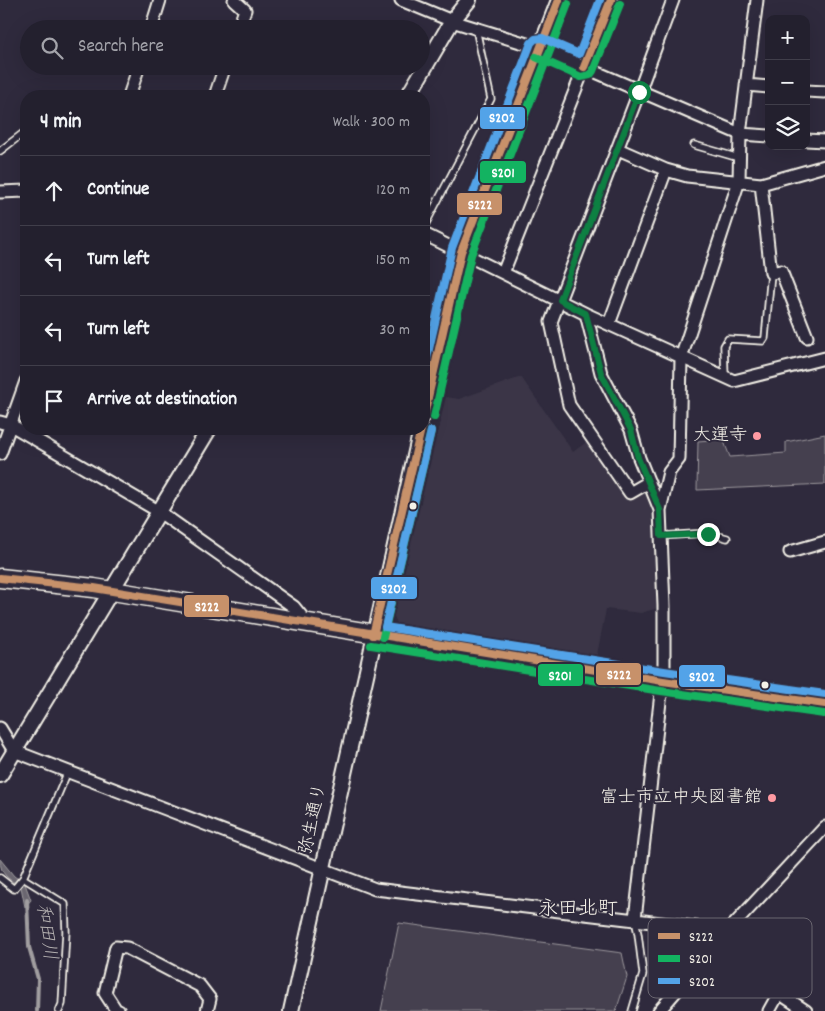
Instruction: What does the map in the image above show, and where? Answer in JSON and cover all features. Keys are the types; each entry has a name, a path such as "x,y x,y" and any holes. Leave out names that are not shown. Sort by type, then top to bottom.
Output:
{"highway":[{"path":"0,578 111,591 663,681 825,704"}],"street":[{"path":"154,20 160,0"},
{"path":"234,0 245,10 241,20"},
{"path":"401,0 452,21 540,48 740,134 765,136"},
{"path":"430,58 452,21 469,0"},
{"path":"430,389 461,252 559,0"},
{"path":"503,272 611,0"},
{"path":"649,482 630,493 569,405 551,322 618,150 673,0"},
{"path":"635,920 663,681 664,606 660,510 669,472 679,459 681,358 739,181 740,134 757,0"},
{"path":"131,90 135,75"},
{"path":"217,90 222,75"},
{"path":"412,90 420,75"},
{"path":"746,85 765,87"},
{"path":"810,90 825,92"},
{"path":"810,140 825,141"},
{"path":"618,150 666,170 687,176 761,184 825,166"},
{"path":"609,324 666,170"},
{"path":"761,184 771,273 781,271 807,337"},
{"path":"0,192 20,191"},
{"path":"430,237 586,314 734,381 825,358"},
{"path":"586,314 601,373 631,430 638,458 660,510"},
{"path":"0,454 6,423 20,394"},
{"path":"6,423 20,431"},
{"path":"26,435 158,512 294,607 308,624"},
{"path":"0,775 206,435"},
{"name":"弥生通り","path":"291,1011 419,435"},
{"path":"790,552 825,542"},
{"path":"0,728 14,751 68,770 375,889 648,922"},
{"path":"740,918 825,827"},
{"path":"119,1011 116,1010 105,993 116,948 127,948 200,986 210,999 207,1011"},
{"path":"659,1011 670,998"},
{"path":"769,1011 777,998"},
{"path":"785,998 806,1011"}],"lane":[{"path":"430,215 490,99 476,28"},
{"path":"0,151 20,136"},
{"path":"694,145 739,158"},
{"path":"725,378 724,346 728,339 763,341 765,338 771,273"},
{"path":"661,536 708,534 726,538"},
{"path":"0,878 14,889 22,879 68,770"},
{"path":"22,879 65,904 66,932 63,995 59,1011"},
{"path":"632,1011 643,974 635,920"}],"shaded area":[{"path":"521,377 573,452 588,441 628,499 649,489 656,509 661,607 641,613 606,609 597,655 397,623 394,616 446,397 459,399"},
{"path":"825,434 825,484 697,490 698,441 723,439 730,457 786,453 786,442"},
{"path":"0,859 14,876 25,884 31,900 25,907 21,887 3,873"},
{"path":"399,923 622,953 627,977 616,1011 381,1011"}],"waterway":[{"name":"和田川","path":"27,900 29,947 38,979 37,1011"}],"transit line":[{"name":"S222","path":"430,389 461,252 559,0"},
{"name":"S202","path":"430,345 452,248 531,43 535,39 542,38 579,54 600,0"},
{"name":"S222","path":"584,67 611,0"},
{"name":"S201","path":"434,417 471,255 568,4"},
{"name":"S201","path":"536,57 581,77 590,75 620,4"},
{"name":"S201","path":"383,637 431,431"},
{"name":"S202","path":"431,431 385,627 825,694"},
{"name":"S222","path":"373,635 420,435"},
{"name":"S222","path":"0,578 94,588 663,681 825,704"},
{"name":"S201","path":"371,645 661,691 824,714"}],"place":[{"name":"大運寺","path":"757,436"},
{"name":"富士市立中央図書館","path":"772,798"}],"district":[{"name":"永田北町","path":"578,910"}],"route":[{"path":"639,92 560,300 586,314 601,373 631,430 638,458 660,510 661,536 708,534"}]}
